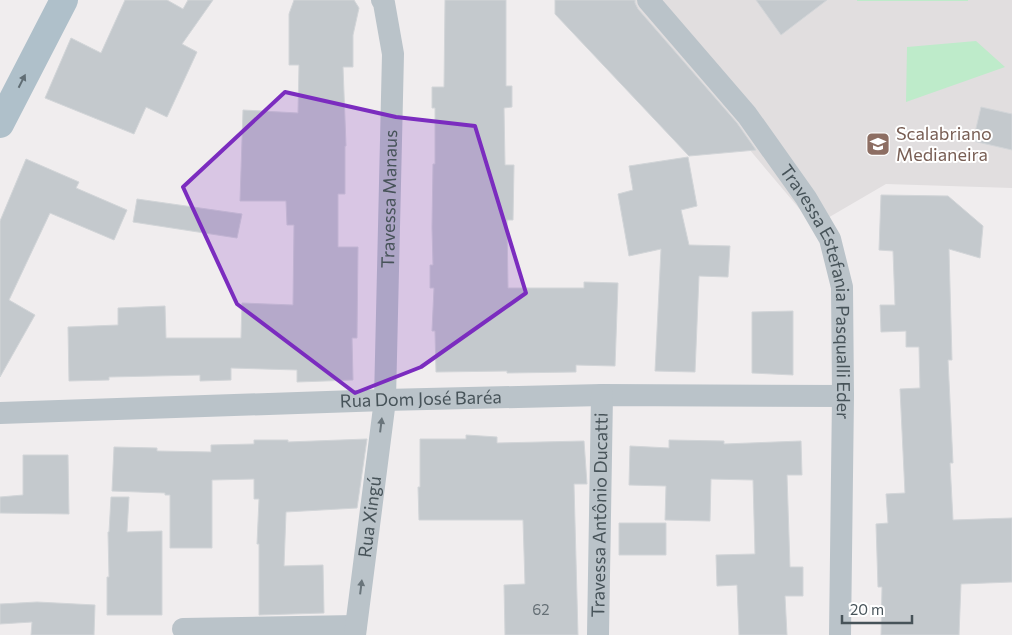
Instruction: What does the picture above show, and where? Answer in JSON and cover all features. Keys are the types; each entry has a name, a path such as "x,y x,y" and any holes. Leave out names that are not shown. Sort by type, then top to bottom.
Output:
{"main road":[{"path":"0,124 64,0"}],"street":[{"name":"Travessa Manaus","path":"382,0 393,54 385,400"},
{"name":"Travessa Estefania Pasqualli Eder","path":"648,0 746,115 806,198 830,239 842,287 843,396 840,635"},
{"name":"Rua Dom José Baréa","path":"0,413 602,395 843,396"},
{"name":"Travessa Antônio Ducatti","path":"598,635 602,395"},
{"name":"Rua Xingú","path":"355,631 385,400"},
{"path":"183,629 355,631"}],"highlighted area":[{"path":"285,92 396,117 475,126 526,293 421,367 355,393 237,304 183,187"}],"shaded area":[{"name":"Scalabriano Medianeira","path":"623,0 1012,0 1012,188 886,184 814,226"}],"green space":[{"path":"968,0 968,1 857,1"},
{"path":"976,41 1005,67 906,102 907,47"}],"building":[{"path":"125,0 167,0 183,9 188,0 213,0 182,44 197,52 167,117 146,107 134,134 45,98 71,38 101,53"},
{"path":"294,0 354,0 359,8 353,35 353,67 343,67 346,146 345,194 338,194 338,247 358,247 357,338 352,338 353,380 297,382 297,370 231,368 231,380 200,381 200,375 109,377 109,380 69,381 68,327 118,325 118,308 165,306 166,338 241,338 242,303 293,305 294,225 287,225 286,201 240,201 243,110 298,113 299,65 289,65 289,14"},
{"path":"445,0 506,0 506,86 512,86 512,107 504,108 505,165 514,165 513,220 507,220 508,288 584,288 584,282 618,283 615,366 576,365 576,372 436,372 435,331 432,331 434,288 430,288 430,265 433,265 433,164 435,164 435,108 432,108 432,87 444,87"},
{"path":"555,0 635,0 638,9 737,123 756,150 689,156 555,14"},
{"path":"756,0 827,0 781,35"},
{"path":"981,107 1012,114 1012,150 973,141"},
{"path":"688,157 697,206 681,210 689,245 730,246 728,277 699,276 695,372 655,371 661,249 629,256 618,194 633,190 629,166"},
{"path":"26,159 79,182 76,188 127,210 114,240 50,213 9,300 35,315 0,377 0,221"},
{"path":"881,195 948,196 983,226 980,258 949,249 952,360 948,360 953,463 950,463 953,520 1012,518 1012,582 961,584 959,635 881,635 882,587 878,587 876,524 888,523 886,494 905,493 900,389 920,388 919,347 906,347 906,331 881,332 880,305 895,305 893,251 879,250"},
{"path":"137,199 242,214 237,238 133,222"},
{"path":"793,311 793,375 752,373 752,312"},
{"path":"466,435 497,437 497,443 584,441 587,484 574,484 578,635 505,635 504,585 525,584 523,520 419,520 420,439 466,439"},
{"path":"367,439 357,508 286,512 284,566 323,565 324,613 259,615 259,544 257,544 259,499 254,499 254,479 212,480 212,548 170,548 170,495 165,495 165,493 112,491 114,447 157,448 157,451 211,452 211,445 254,444 254,440 288,440 288,442"},
{"path":"669,440 724,441 724,444 801,441 802,475 787,475 790,567 803,567 803,596 785,596 787,635 739,635 737,585 717,586 716,555 755,554 753,480 711,479 710,521 665,520 666,486 629,485 630,446 669,448"},
{"path":"23,455 68,455 69,514 0,513 0,497 23,495"},
{"path":"111,497 129,497 127,532 162,531 162,615 107,615 107,577 109,577 108,532"},
{"path":"619,523 666,523 666,555 619,555"},
{"path":"37,602 95,605 94,635 31,635 32,622 0,624 0,604"}],"place":[{"name":"Scalabriano Medianeira","path":"878,144"}]}
